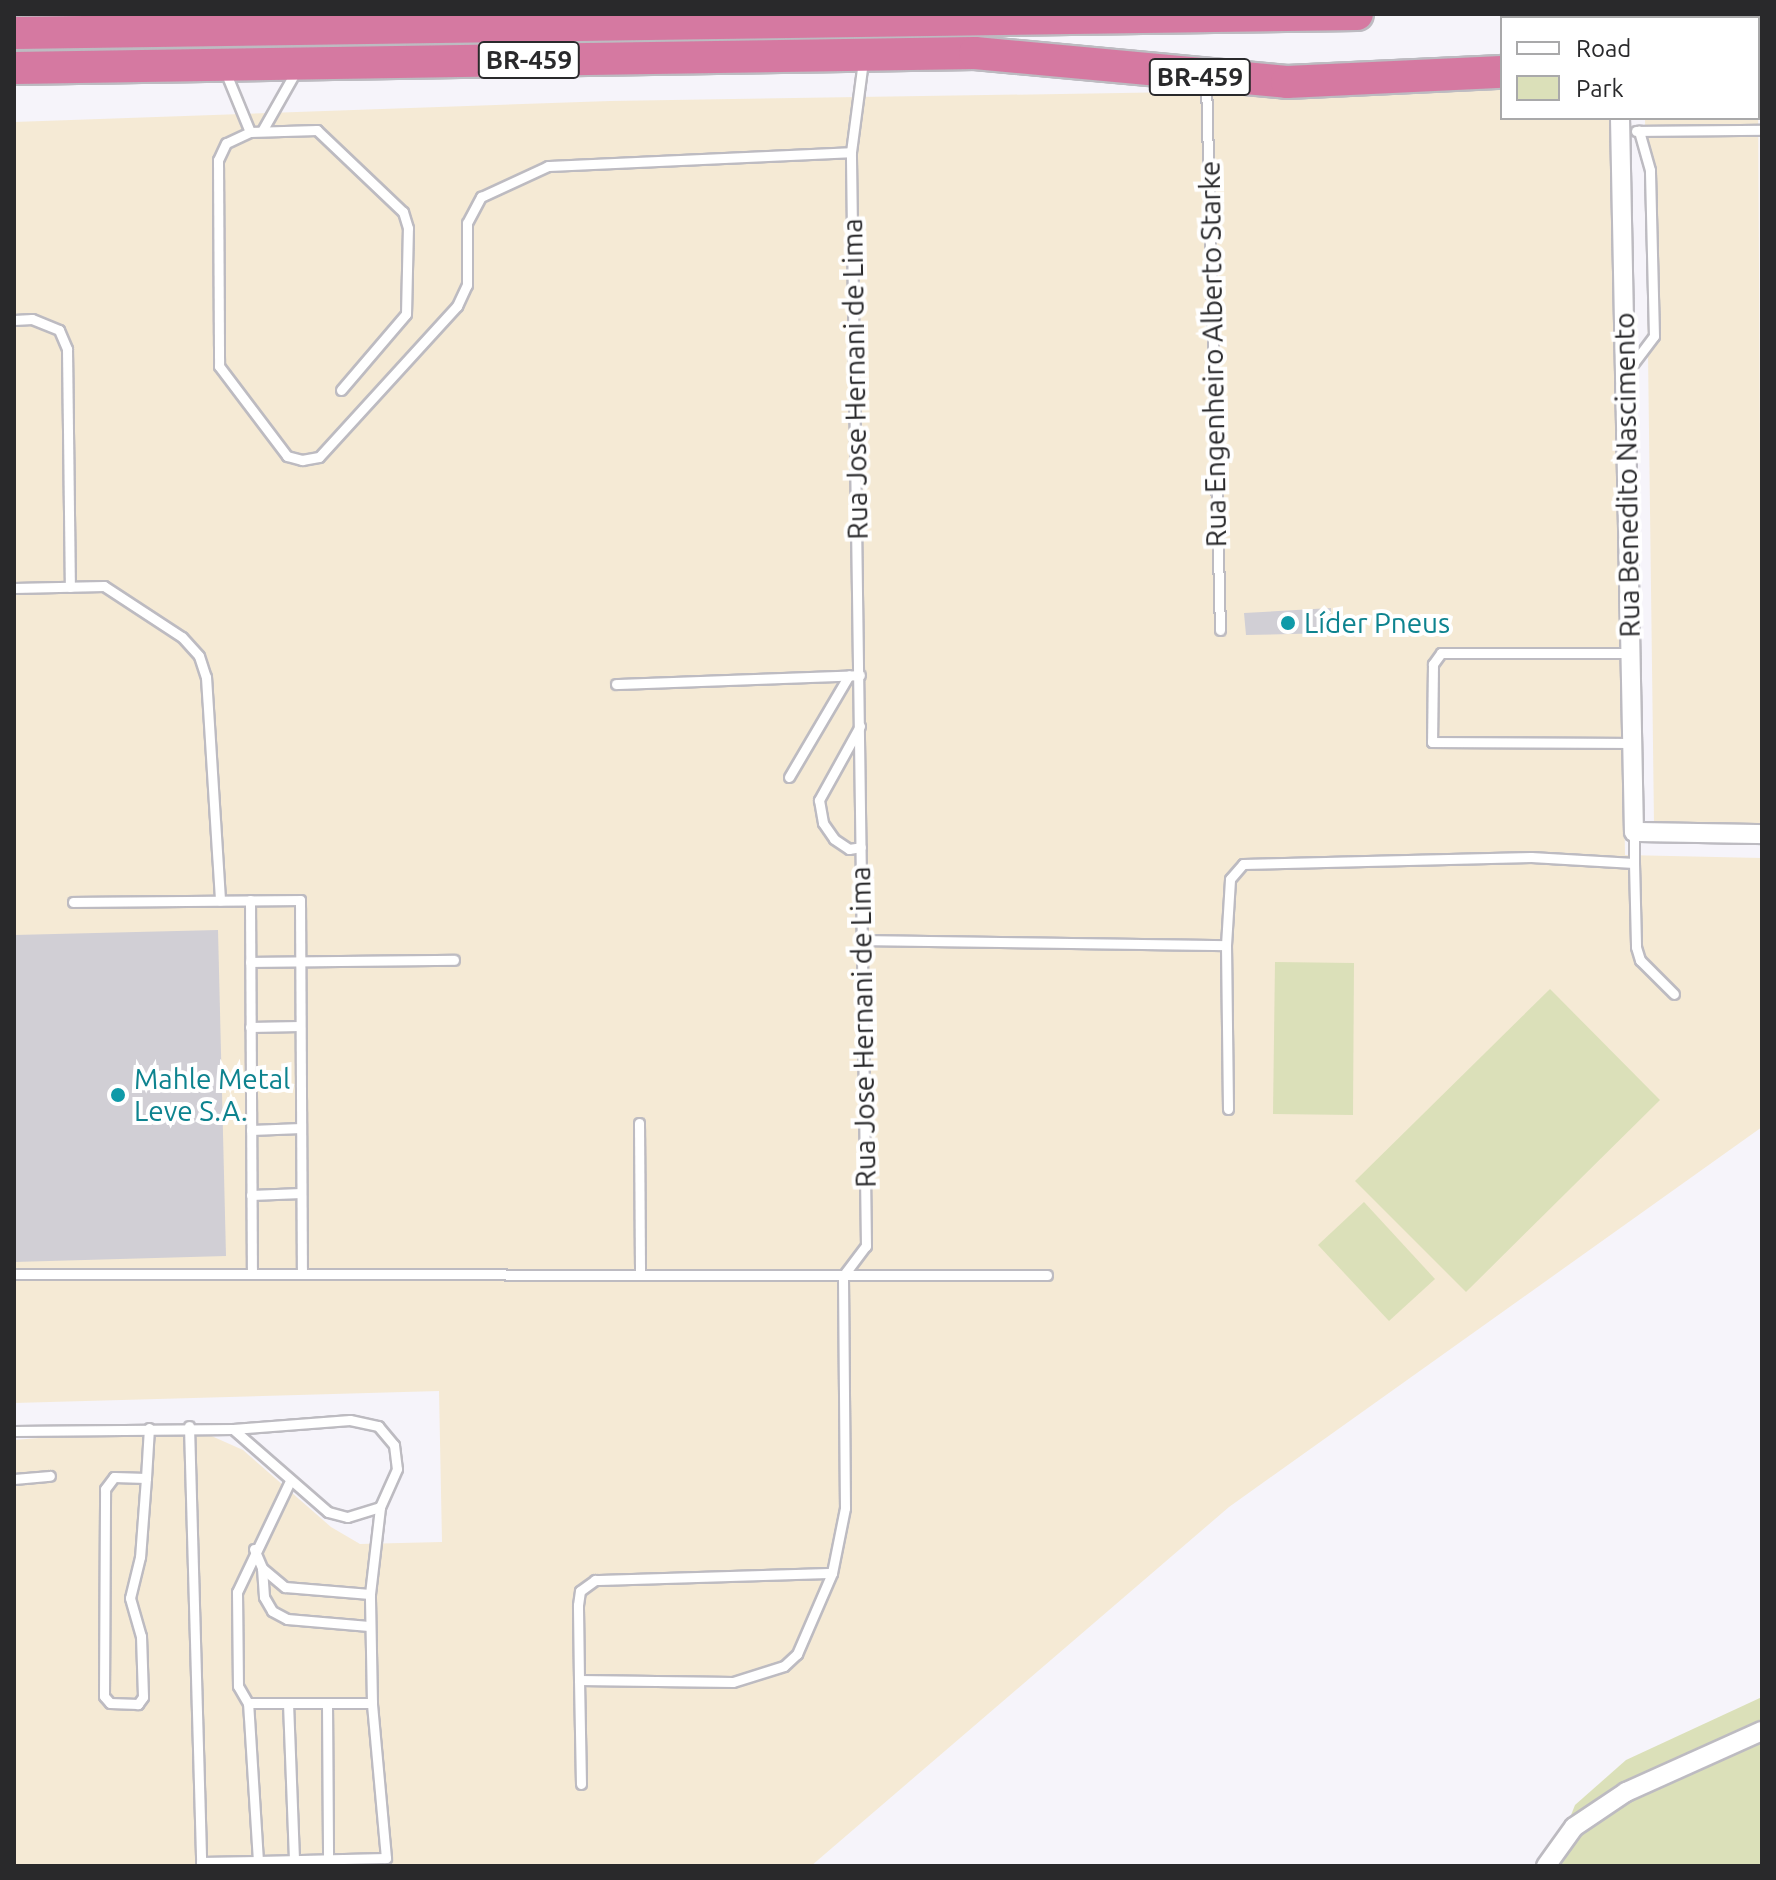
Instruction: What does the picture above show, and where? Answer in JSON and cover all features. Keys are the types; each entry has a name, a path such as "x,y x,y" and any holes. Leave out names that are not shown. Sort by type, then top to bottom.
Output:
{"highway":[{"name":"BR-459","path":"14,33 211,22 1357,14"},
{"name":"BR-459","path":"14,68 975,53 1206,78 1287,82 1500,72"}],"street":[{"name":"Rua Benedito Nascimento","path":"1626,127 1624,375 1634,832"},
{"path":"1634,832 1762,834"},
{"path":"1546,1866 1574,1827 1626,1792 1762,1731"}],"lane":[{"name":"Rua Jose Hernani de Lima","path":"843,1276 866,1246 861,723 854,675 851,152 864,54"},
{"path":"262,131 300,63"},
{"path":"222,65 250,132"},
{"name":"Rua Engenheiro Alberto Starke","path":"1206,78 1220,630"},
{"path":"1626,127 1762,130"},
{"path":"1624,375 1654,336 1650,170 1626,127"},
{"path":"341,390 406,314 408,228 403,212 317,130 250,132 226,143 218,160 219,366 287,456 302,460 319,457 457,306 467,285 467,223 481,197 548,166 851,152"},
{"path":"14,320 32,319 59,330 67,349 70,587"},
{"path":"14,588 104,586 182,637 199,656 206,677 220,901"},
{"path":"1630,653 1441,653 1433,664 1432,742 1632,743"},
{"path":"616,684 854,675"},
{"path":"789,777 854,675"},
{"path":"861,723 819,800 823,823 834,839 849,849 861,847"},
{"path":"1634,832 1636,947 1640,960 1674,994"},
{"path":"1228,1109 1226,945 1230,879 1243,864 1531,857 1634,863"},
{"path":"250,900 252,1272"},
{"path":"73,902 300,900 302,1272"},
{"path":"862,940 1226,945"},
{"path":"250,962 454,960"},
{"path":"250,1027 300,1026"},
{"path":"639,1123 640,1272"},
{"path":"251,1130 301,1128"},
{"path":"251,1195 301,1193"},
{"path":"14,1274 640,1272 843,1276 1047,1275"},
{"path":"579,1680 733,1682 764,1675 797,1654 832,1573 845,1508 843,1276"},
{"path":"14,1431 189,1426 233,1429 350,1420 378,1426 394,1445 397,1469 380,1507 369,1626 372,1703 386,1862 294,1860 201,1864 189,1426"},
{"path":"146,1478 114,1477 105,1489 104,1696 110,1703 138,1704 143,1697 141,1636 130,1598 140,1557 146,1478 149,1428"},
{"path":"233,1429 328,1512 347,1517 380,1507"},
{"path":"14,1479 50,1476"},
{"path":"258,1861 248,1703 238,1686 237,1592 254,1549 290,1481"},
{"path":"254,1549 262,1568 264,1597 272,1611 287,1619 369,1626"},
{"path":"262,1568 285,1587 370,1594"},
{"path":"581,1784 580,1591 595,1580 832,1573"},
{"path":"248,1703 372,1703"},
{"path":"288,1703 294,1860"},
{"path":"327,1704 328,1860"}],"shaded area":[{"path":"1500,87 1500,120 1613,120 1625,855 1762,858 1762,1127 1229,1507 811,1866 14,1866 14,1440 189,1426 243,1450 331,1527 360,1544 442,1542 439,1391 14,1403 14,122 610,101"},
{"path":"1645,120 1758,120 1762,825 1654,824"}],"green space":[{"path":"1275,962 1354,963 1353,1115 1273,1114"},
{"path":"1550,989 1660,1100 1466,1292 1355,1181"},
{"path":"1364,1202 1435,1279 1389,1321 1318,1245"},
{"path":"1762,1697 1762,1866 1557,1866 1556,1853 1575,1805 1626,1760"}],"building":[{"name":"Líder Pneus","path":"1331,608 1332,633 1246,635 1244,613"},
{"name":"Mahle Metal Leve S.A.","path":"218,930 226,1256 14,1262 14,935"}],"place":[{"name":"Líder Pneus","path":"1288,623"},
{"name":"Mahle Metal Leve S.A.","path":"118,1095"}]}
